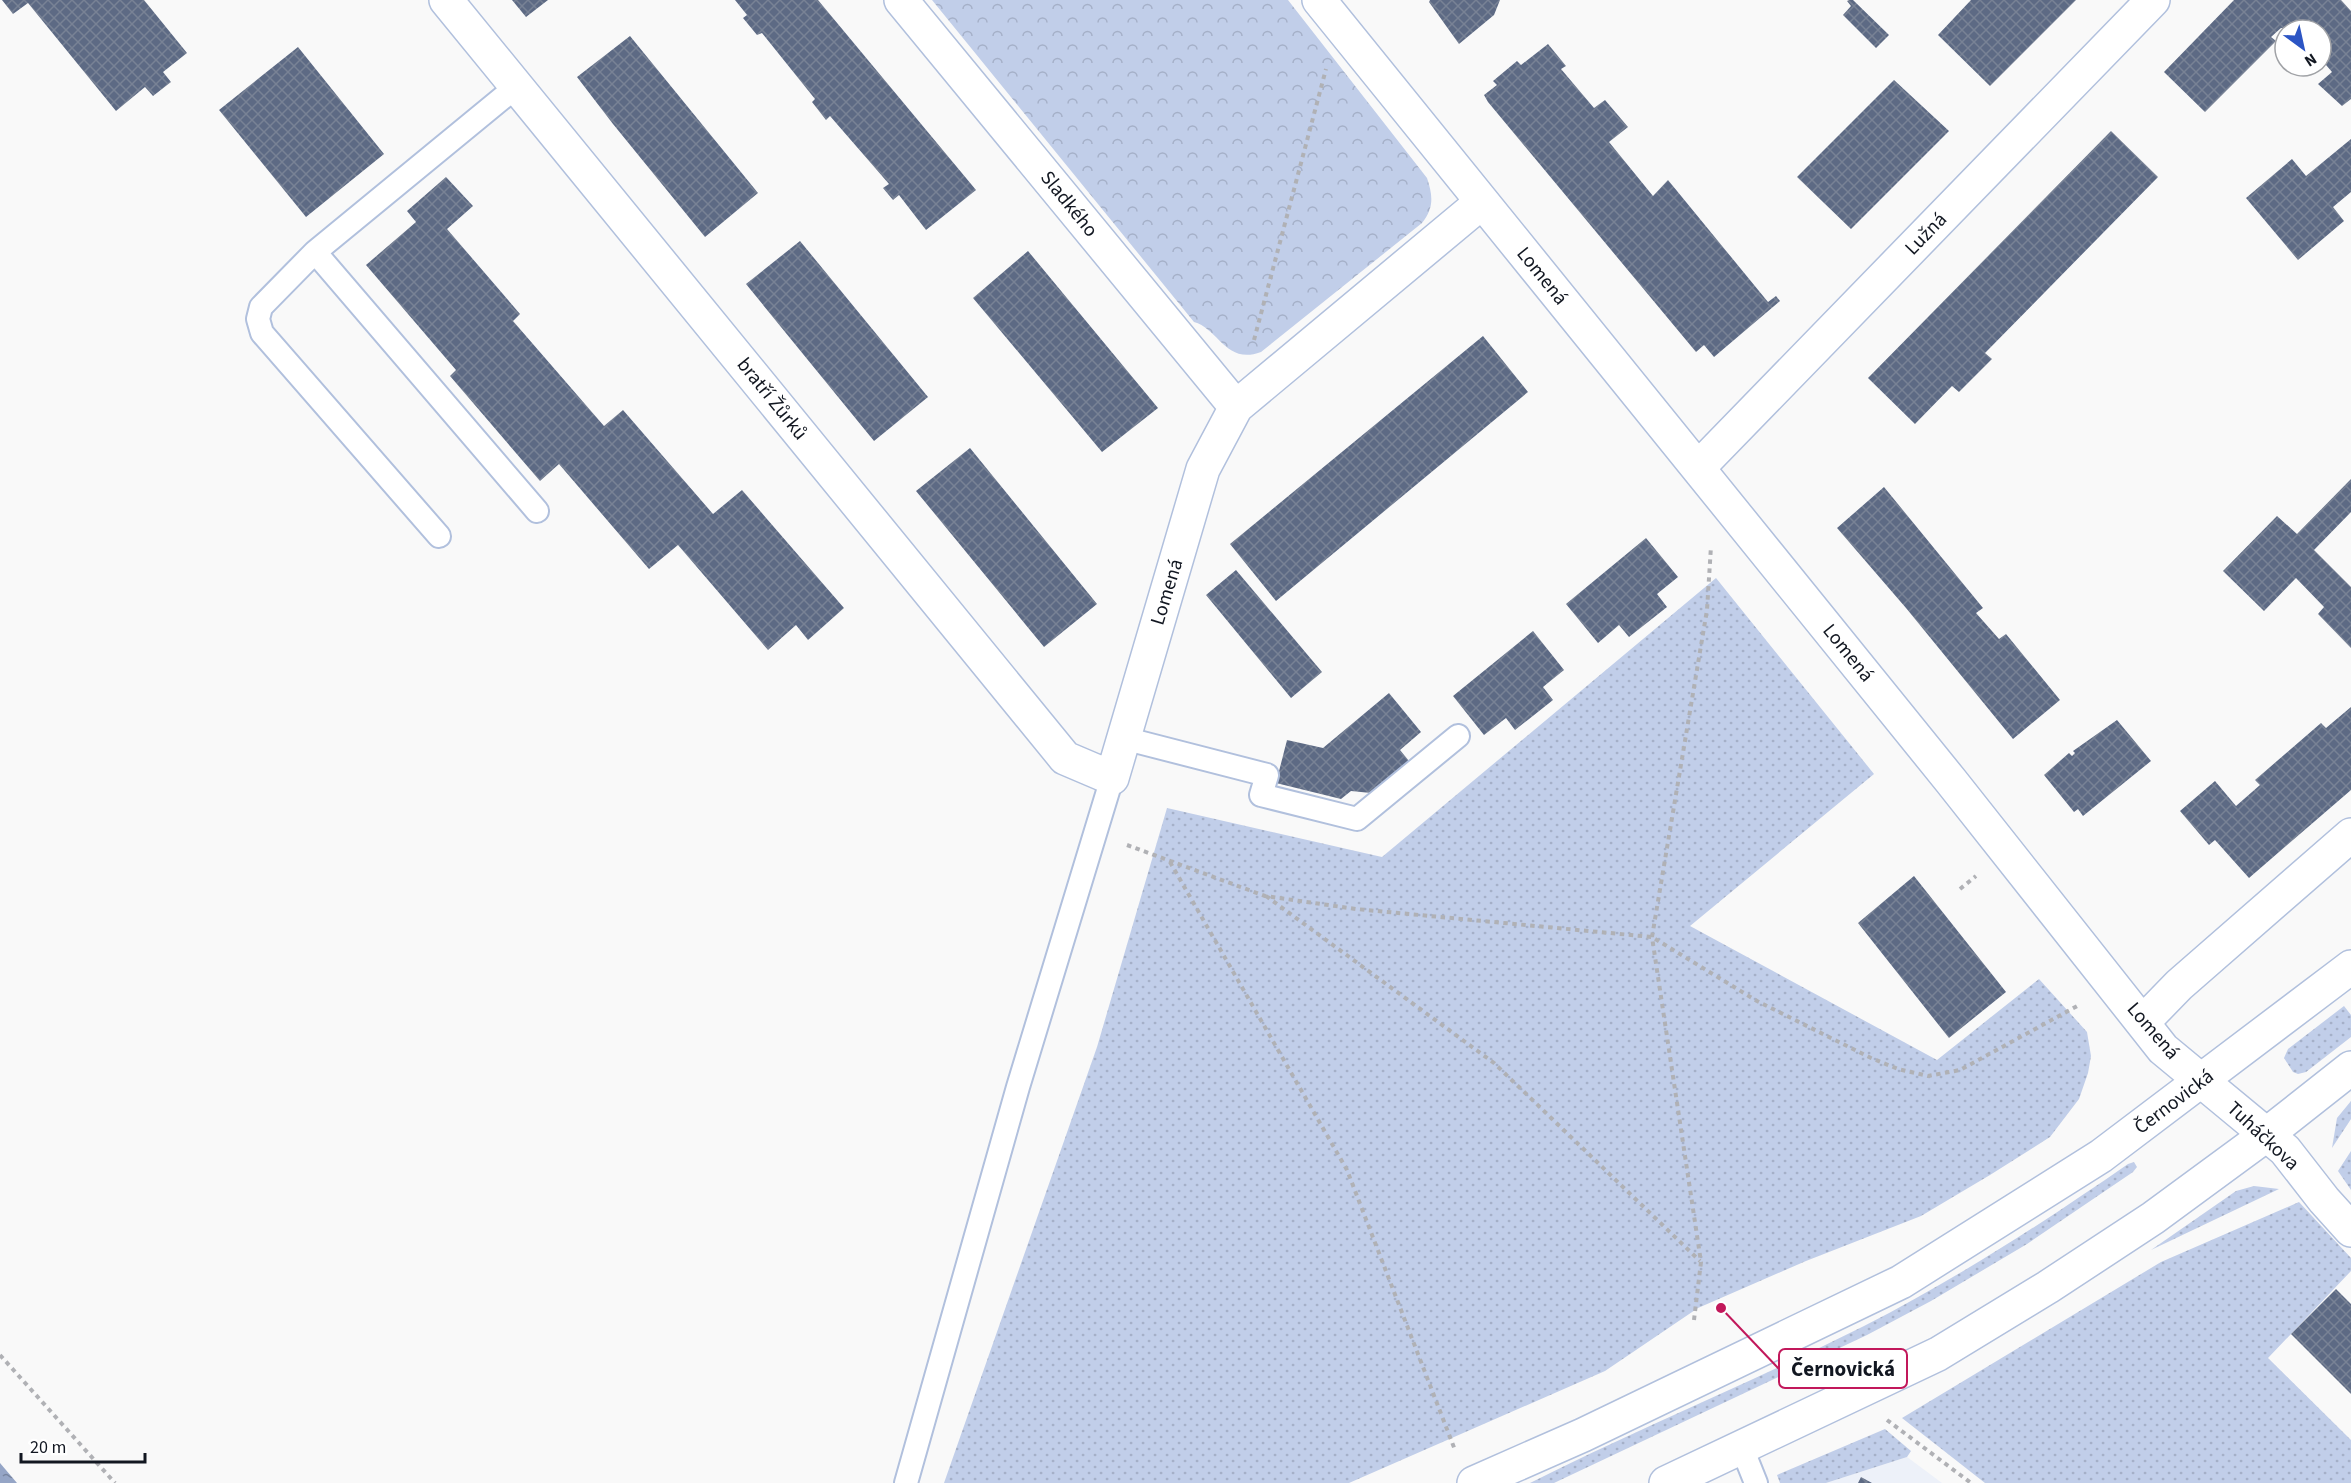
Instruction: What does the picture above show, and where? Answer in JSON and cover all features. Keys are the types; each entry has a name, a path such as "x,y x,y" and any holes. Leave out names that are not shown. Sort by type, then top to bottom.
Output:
{"street":[{"name":"bratří Žůrků","path":"447,0 1065,758 1112,778"},
{"name":"Sladkého","path":"902,0 1236,407"},
{"name":"Lužná","path":"1707,478 2153,0"},
{"name":"Lomená","path":"1336,7 1482,201 1707,478 2163,1049 2212,1089"},
{"name":"Lomená","path":"1112,778 1203,469 1236,407 1482,201"},
{"path":"2143,1022 2179,985 2351,835"},
{"name":"Černovická","path":"1474,1483 1583,1435 1901,1282 2212,1089 2351,967"},
{"path":"1666,1483 1938,1354 2048,1287 2153,1218 2266,1135 2351,1068"},
{"name":"Tuháčkova","path":"2212,1089 2285,1150 2351,1230"}],"lane":[{"path":"439,536 262,333 258,320 261,307 315,252 517,86"},
{"path":"315,252 537,511"},
{"path":"1123,738 1267,775 1261,795 1357,819 1458,736"},
{"path":"906,1483 1018,1087 1112,778"},
{"path":"1742,1448 1756,1483"}],"path":[{"path":"1251,351 1336,7"},
{"path":"1694,1320 1701,1262 1652,937 1707,610 1707,478"},
{"path":"1095,833 1265,896 1356,909 1652,937 1767,1006 1871,1058 1898,1069 1928,1076 1960,1070 2075,1006 2086,1004"},
{"path":"1170,861 1347,1170 1456,1452"},
{"path":"1265,896 1494,1063 1701,1262"},
{"path":"0,1355 115,1483"},
{"path":"1857,1393 1890,1423 1971,1483"}],"shaded area":[{"path":"1907,1457 1942,1483 1826,1483"}],"green space":[{"path":"932,0 1288,0 1427,178 1431,196 1429,212 1422,223 1261,352 1249,355 1239,354 1203,326 1194,322"},
{"path":"1716,578 1874,774 1690,926 1937,1060 2039,979 2087,1032 2091,1056 2079,1099 2050,1137 1921,1216 1806,1261 1698,1308 1605,1371 1349,1483 944,1483 1097,1047 1167,808 1382,857"},
{"path":"2344,1006 2351,1015 2351,1037 2306,1072 2298,1074 2293,1072 2284,1058 2288,1049"},
{"path":"2351,1101 2351,1119 2332,1148 2337,1118"},
{"path":"2351,1151 2351,1190 2338,1171"},
{"path":"2134,1162 2137,1167 2133,1172 2027,1244 1931,1301 1867,1335 1554,1483 1530,1483 1823,1346 1898,1308 1999,1250"},
{"path":"2254,1186 2279,1189 2151,1250 2236,1191"},
{"path":"2299,1202 2351,1258 2351,1271 2268,1358 2351,1440 2351,1483 1985,1483 1902,1418 2161,1262"},
{"path":"1885,1429 1911,1451 1907,1457 1826,1483 1780,1483 1777,1475"}],"water":[{"path":"0,1463 17,1483 0,1483"}],"building":[{"path":"2,0 144,0 187,53 163,72 171,82 153,96 145,87 116,111 28,3 13,14"},
{"path":"512,0 548,0 526,17"},
{"path":"735,0 818,0 976,190 926,230 899,195 893,200 883,188 889,184 830,116 826,120 812,102 815,99 762,33 757,35 743,18 747,15"},
{"path":"1430,0 1500,0 1494,15 1459,44 1429,2"},
{"path":"1853,0 1889,35 1876,48 1843,15 1851,6 1847,1"},
{"path":"1971,0 2076,0 1990,86 1938,35"},
{"path":"2234,0 2341,0 2351,11 2351,99 2342,106 2318,84 2325,78 2333,78 2333,18 2273,18 2273,35 2271,37 2273,44 2205,112 2164,72"},
{"path":"630,36 758,193 705,237 577,77"},
{"path":"1548,44 1566,66 1561,69 1594,108 1605,100 1628,127 1609,142 1653,196 1668,180 1768,302 1776,296 1780,301 1714,357 1704,345 1696,352 1484,95 1497,85 1493,81 1517,61 1521,65"},
{"path":"298,47 384,154 306,217 219,110"},
{"path":"1894,80 1949,131 1851,229 1797,177"},
{"path":"2111,131 2158,177 1985,353 1992,359 1959,392 1952,386 1915,424 1868,378"},
{"path":"2351,139 2351,192 2333,207 2344,221 2298,260 2246,198 2292,159 2306,176"},
{"path":"446,177 473,206 447,229 520,314 513,321 604,426 623,410 713,514 742,490 844,608 808,640 796,625 768,650 678,545 649,569 559,464 540,481 450,376 456,370 366,265 416,222 407,211"},
{"path":"800,241 928,397 874,441 746,284"},
{"path":"1028,251 1158,408 1102,452 973,298"},
{"path":"1483,336 1528,392 1276,601 1230,544"},
{"path":"970,448 1097,604 1044,647 916,491"},
{"path":"2351,479 2351,512 2314,550 2351,587 2351,648 2318,614 2324,607 2296,578 2264,611 2223,571 2277,516 2297,534"},
{"path":"1884,487 1983,608 1976,613 1999,639 2006,634 2060,700 2013,739 1837,528"},
{"path":"1646,538 1678,577 1657,594 1667,607 1629,637 1619,625 1598,643 1566,604"},
{"path":"1236,570 1322,672 1291,698 1206,595"},
{"path":"1533,631 1564,670 1543,687 1553,700 1515,730 1506,718 1484,735 1453,696"},
{"path":"1389,693 1421,732 1400,750 1409,761 1371,793 1351,791 1341,799 1276,783 1287,740 1323,748"},
{"path":"2351,707 2351,790 2249,878 2215,840 2209,845 2180,811 2215,781 2236,806 2260,785 2255,780 2321,723 2326,728"},
{"path":"2117,720 2151,761 2083,816 2078,809 2074,812 2044,775 2069,753 2072,756 2075,753 2073,751"},
{"path":"1914,876 2006,992 1949,1038 1858,923"},
{"path":"2336,1289 2351,1304 2351,1394 2291,1334"},
{"path":"1861,1477 1872,1483 1858,1483"}],"place":[{"name":"Černovická","path":"1721,1308"}]}
